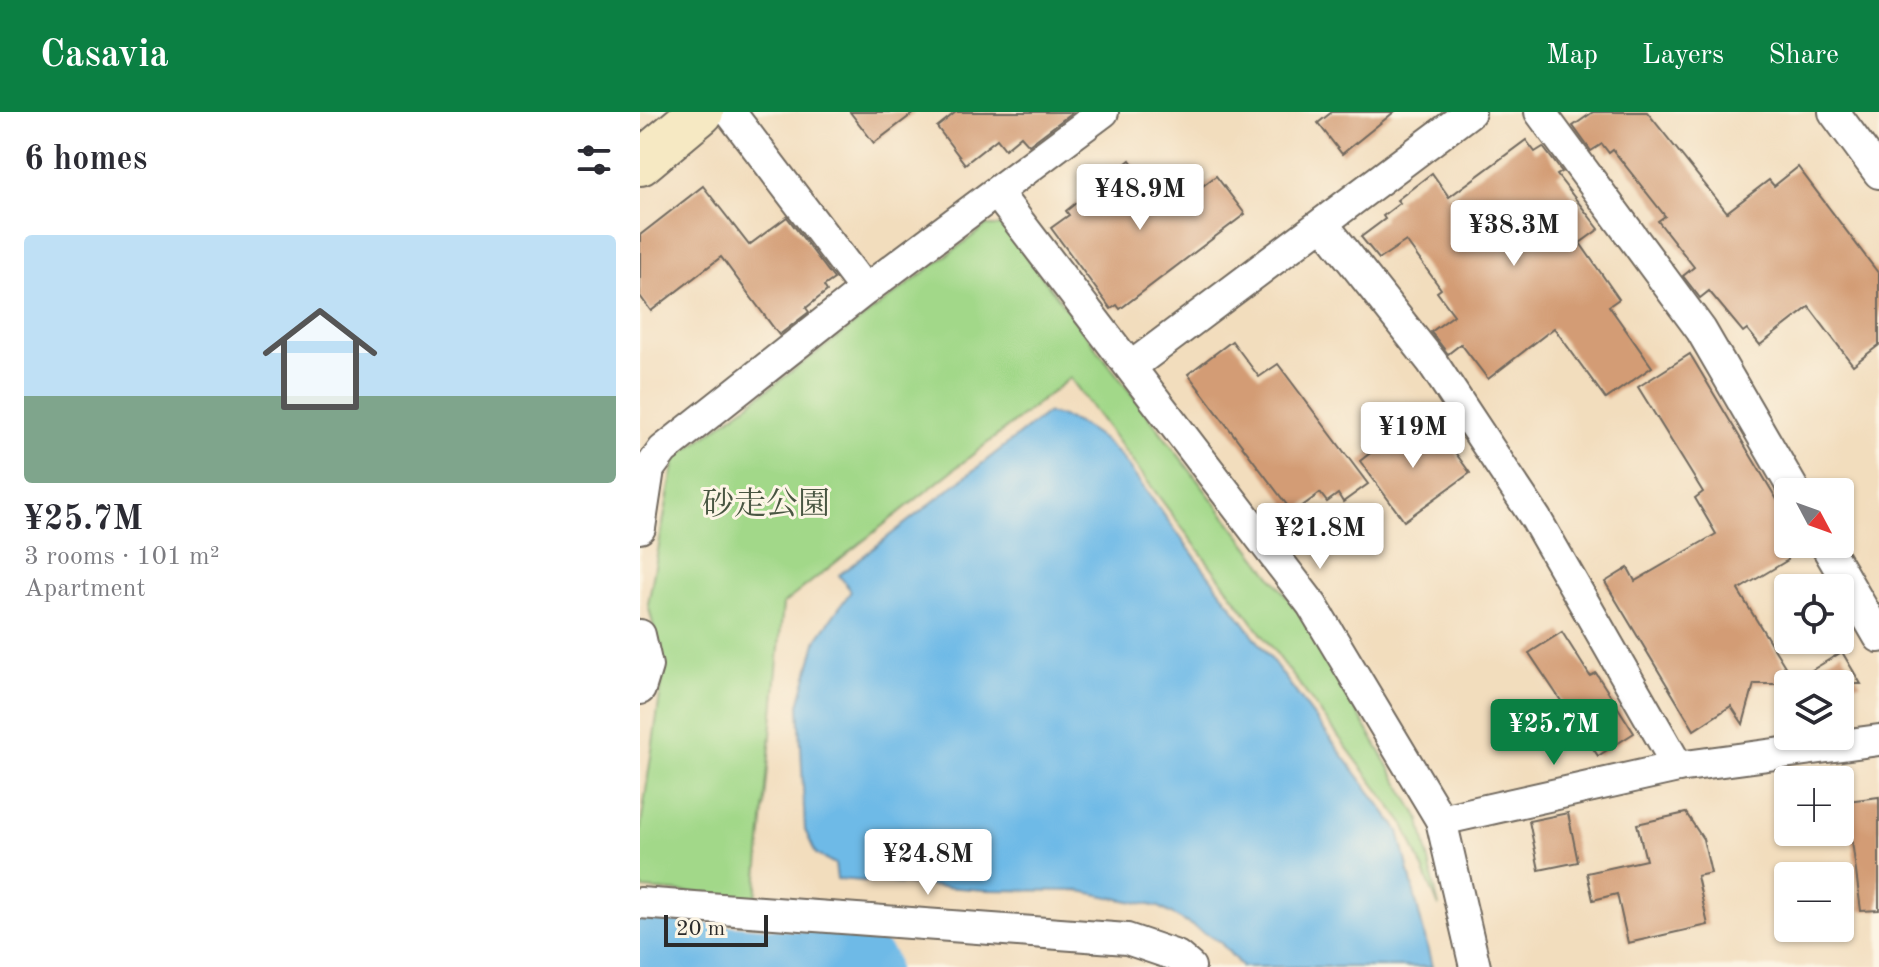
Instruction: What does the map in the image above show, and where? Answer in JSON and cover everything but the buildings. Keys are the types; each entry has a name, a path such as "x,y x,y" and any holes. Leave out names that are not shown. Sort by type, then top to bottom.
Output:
{"street":[{"path":"640,163 701,112"},
{"path":"730,112 865,290"},
{"path":"640,528 649,469 663,450 865,290 1103,112"},
{"path":"1132,366 1470,112"},
{"path":"1540,112 1701,330 1787,478"},
{"path":"1834,112 1879,173"},
{"path":"997,193 1312,605 1441,820 1475,967"},
{"path":"1323,224 1432,362 1536,519 1678,767"},
{"path":"1833,558 1879,637"},
{"path":"640,635 647,666 640,689"},
{"path":"1441,820 1678,767 1879,740"},
{"path":"640,903 1127,939 1177,956 1190,967"}],"green space":[{"name":"砂走公園","path":"986,226 1003,226 1300,614 1420,820 1439,907 1404,824 1070,378 783,604 756,898 644,889 640,885 640,831 664,669 648,604 675,459"}],"water":[{"path":"1047,413 1087,428 1120,456 1399,831 1432,967 1242,967 1220,942 1159,907 1080,891 986,890 837,879 835,864 816,854 805,830 799,705 817,639 851,591 839,575"}],"waterway":[{"path":"640,950 867,967"}]}
